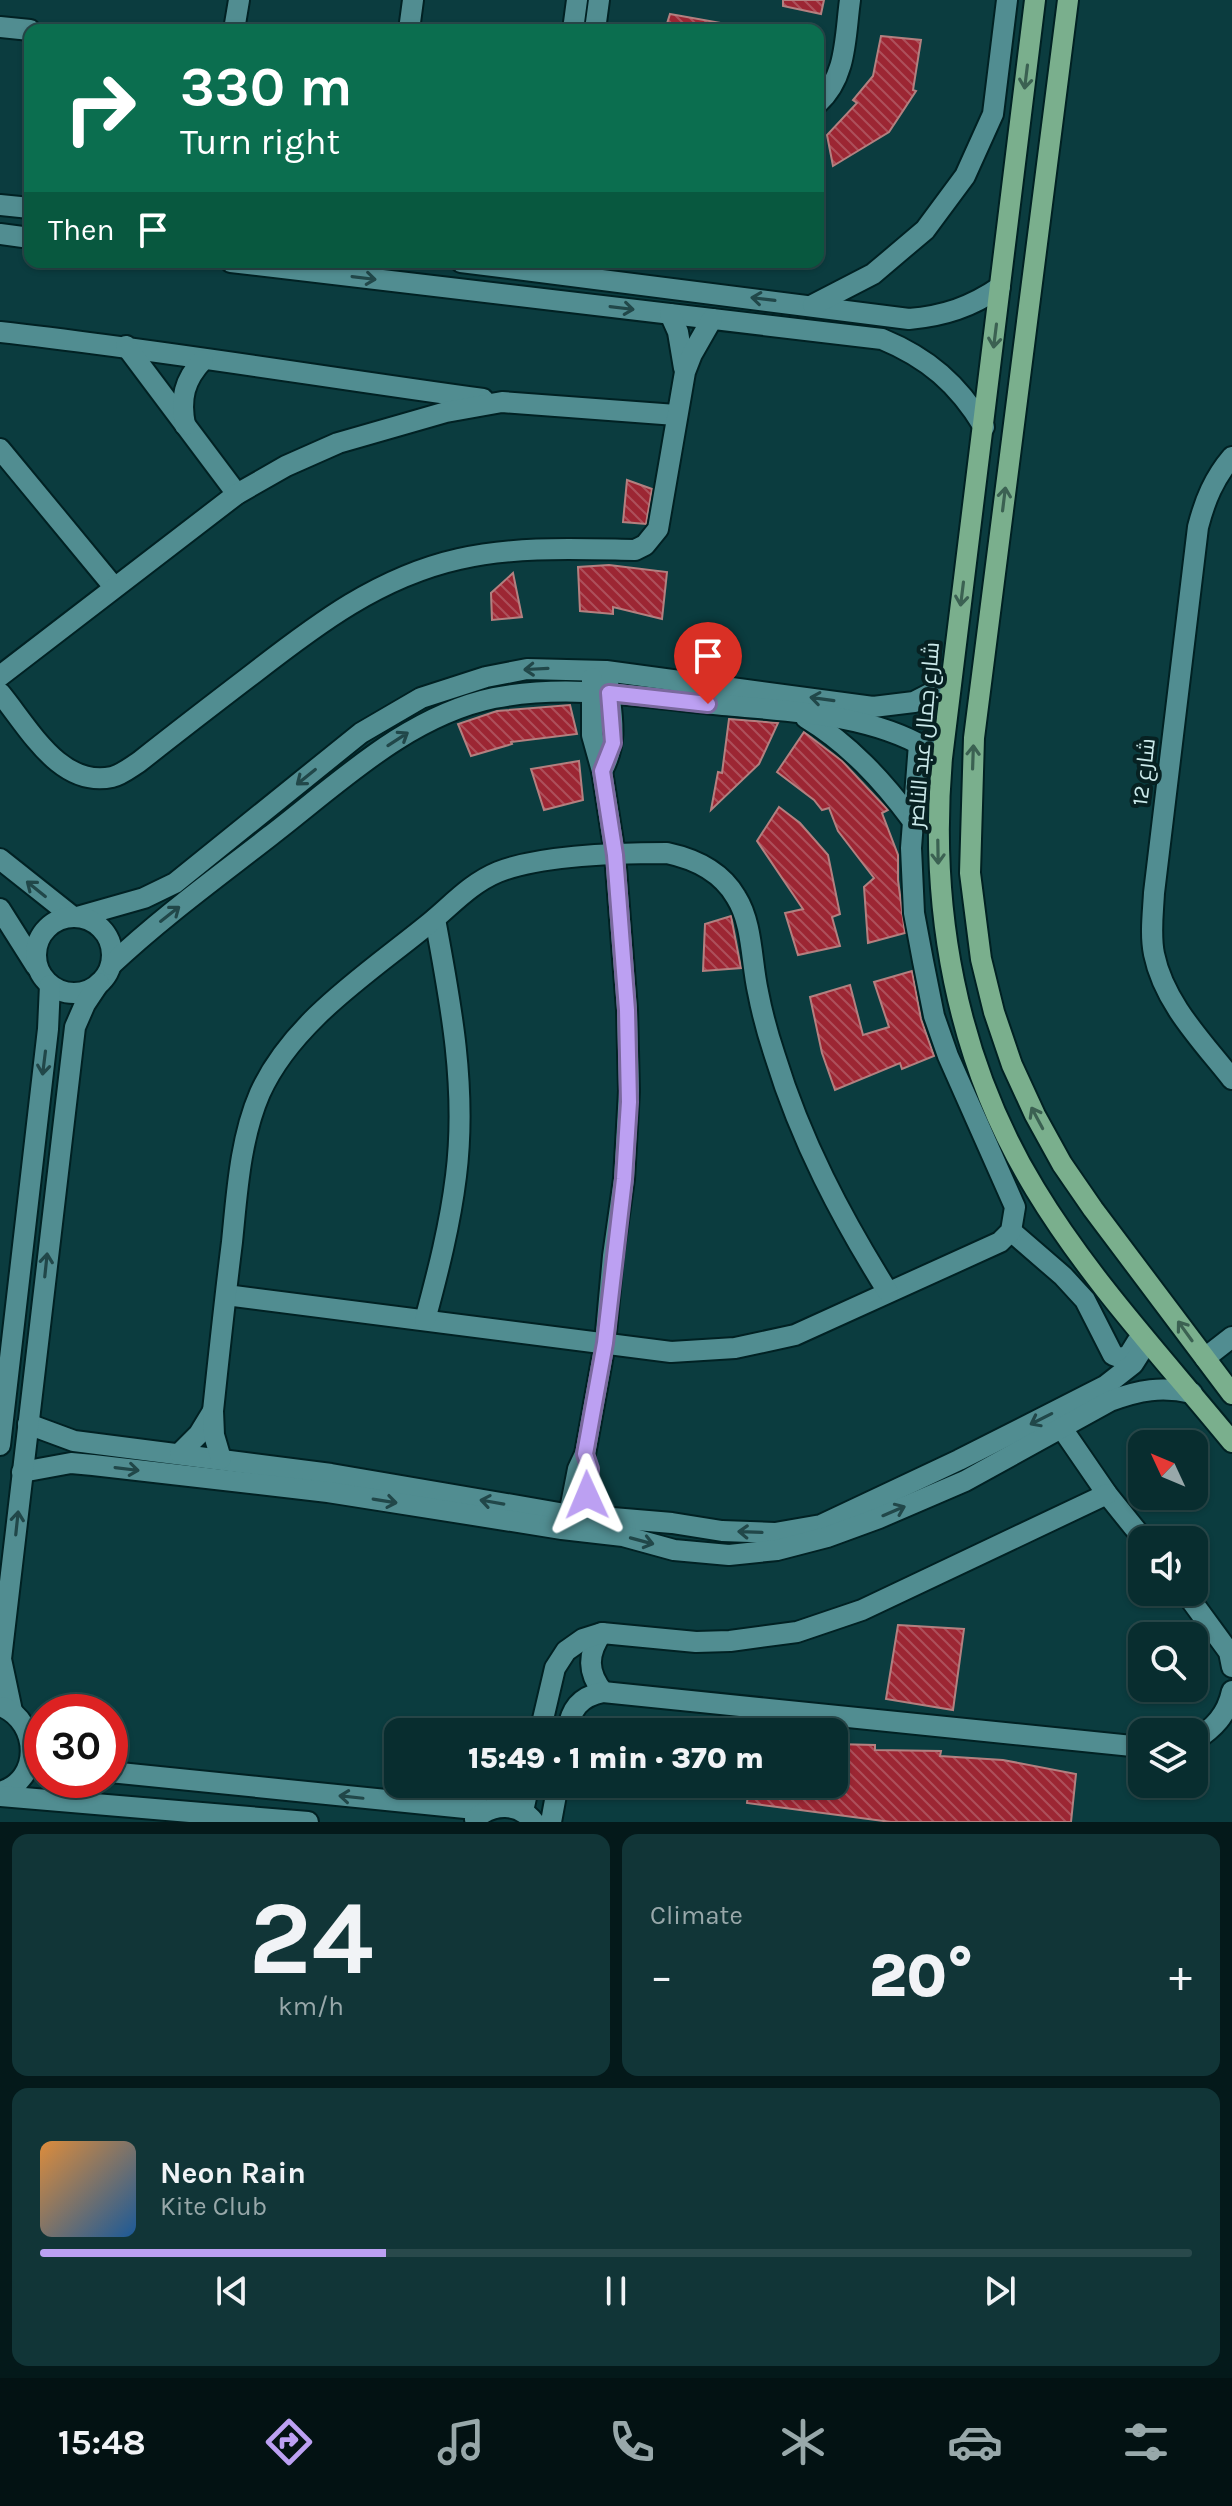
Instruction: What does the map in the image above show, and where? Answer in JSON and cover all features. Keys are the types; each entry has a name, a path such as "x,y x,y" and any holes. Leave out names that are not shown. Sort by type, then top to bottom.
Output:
{"main road":[{"name":"شارع جمال عبد الناصر","path":"1035,0 942,758 938,825 941,905 957,996 970,1046 1004,1131 1034,1188 1062,1231 1144,1339 1232,1442"},
{"path":"1068,0 974,738 970,873 981,959 994,1012 1012,1065 1035,1115 1062,1164 1093,1209 1205,1358 1229,1383"}],"street":[{"path":"235,24 239,0"},
{"path":"410,24 413,0"},
{"path":"574,24 577,0"},
{"path":"596,24 599,0"},
{"path":"824,98 841,70 850,0"},
{"path":"813,305 873,274 894,257 925,230 965,176 993,114 1007,0"},
{"path":"0,27 24,29"},
{"path":"0,205 24,207"},
{"path":"0,234 24,237"},
{"path":"322,268 882,339 931,364 952,382 984,427"},
{"path":"532,268 909,319 946,314 980,301 1000,287"},
{"path":"602,268 617,281"},
{"path":"670,314 683,352 685,372"},
{"path":"882,339 885,316"},
{"path":"0,693 60,767 86,779 114,777 139,762 328,616 369,592 459,559 515,550 635,550 645,545 658,529 685,372 696,345 712,319"},
{"path":"0,332 126,346 203,360 502,402 676,415"},
{"path":"126,346 237,494"},
{"path":"185,425 183,397 186,383 203,360"},
{"path":"0,676 237,494 286,466 338,443 446,412 502,402"},
{"path":"0,449 114,587"},
{"name":"شارع 12","path":"1232,457 1213,482 1198,527 1154,893 1152,932 1154,955 1171,1000 1232,1079"},
{"path":"0,1445 48,1029 44,978 35,956 38,941 46,928 59,920 144,898 175,883 361,733 421,698 486,677 527,669 599,670 852,713 942,758"},
{"path":"585,1520 590,1469 585,1454 605,1343 624,1179 629,1102 627,1010 615,855 602,771 592,735 600,692 599,670"},
{"path":"24,1727 6,1708 1,1659 22,1472 75,1027 85,1004 111,965 164,919 404,734 453,711 494,698 531,693 600,692 794,712 852,713 904,704 933,694 951,683"},
{"path":"794,712 838,739 912,820"},
{"path":"226,1295 671,1352 735,1348 795,1335 993,1246 1011,1231 1015,1215 1012,1200 963,1095 934,1016 914,913 912,820 919,744"},
{"path":"221,1459 214,1435 213,1411 238,1180 260,1093 284,1054 314,1019 463,893 497,873 534,861 667,853 687,858 714,873 735,895 745,913 758,992 774,1055 796,1117 834,1201 888,1292"},
{"path":"0,859 47,899 75,917 97,925 110,943 111,965"},
{"path":"0,909 44,978 62,992 88,990 99,983"},
{"path":"425,1320 445,1248 454,1189 460,1099 456,1036 435,919"},
{"path":"1011,1231 1063,1276 1085,1300 1113,1355 1121,1358 1129,1355 1144,1339"},
{"path":"1205,1358 1232,1337"},
{"path":"22,1472 71,1463 94,1455 180,1453 331,1474 585,1520 623,1536 674,1550 729,1555 777,1550 827,1537 965,1481 1061,1427 1108,1393 1133,1364 1144,1339"},
{"path":"28,1424 74,1441 94,1455 328,1492 585,1520 672,1523 722,1531 775,1533 821,1525 1108,1393 1153,1388 1172,1388 1192,1393"},
{"path":"180,1453 199,1434 213,1411"},
{"path":"1061,1427 1133,1526"},
{"path":"959,1460 965,1481"},
{"path":"543,1718 555,1668 566,1651 583,1639 602,1633 696,1642 752,1639 797,1632 862,1610 1107,1494"},
{"path":"1195,1606 1229,1652 1232,1667"},
{"path":"602,1633 594,1644 590,1669 603,1692"},
{"path":"1208,1732 1229,1707 1232,1691"},
{"path":"569,1718 577,1703 589,1695 603,1692 1128,1746"},
{"path":"0,1794 24,1774"},
{"path":"128,1774 478,1816 497,1807 510,1807 551,1822 555,1798"},
{"path":"0,1794 308,1822"}],"building":[{"path":"783,0 824,0 821,14 783,6"},
{"path":"670,14 721,23 721,24 667,24"},
{"path":"881,36 921,40 913,90 916,91 889,132 833,166 827,135 857,103 853,100 873,76"},
{"path":"627,480 652,489 646,524 623,522"},
{"path":"609,565 667,572 662,619 613,607 613,614 580,611 578,567"},
{"path":"513,573 522,617 492,620 491,593"},
{"path":"570,705 577,734 511,742 471,756 458,724 497,711"},
{"path":"729,719 778,723 759,764 711,810 718,772 722,773"},
{"path":"804,732 842,761 888,810 882,813 898,855 905,933 868,943 864,887 874,878 838,831 829,808 822,810 814,800 777,772"},
{"path":"579,761 583,800 544,810 531,769"},
{"path":"779,807 800,823 828,855 840,914 832,917 840,946 798,955 785,913 803,909 757,841"},
{"path":"731,916 741,968 703,971 705,924"},
{"path":"912,971 921,1019 934,1056 902,1069 900,1063 835,1090 822,1053 810,997 850,985 863,1035 889,1027 874,982"},
{"path":"898,1625 964,1629 953,1710 886,1699"},
{"path":"848,1744 875,1745 875,1750 941,1751 940,1756 1003,1760 1076,1774 1071,1822 891,1822 747,1803 748,1798 848,1798"}],"route":[{"path":"587,1495 590,1469 585,1454 605,1343 624,1179 629,1102 627,1010 615,855 602,771 610,757 614,735 609,693 708,704"}]}
